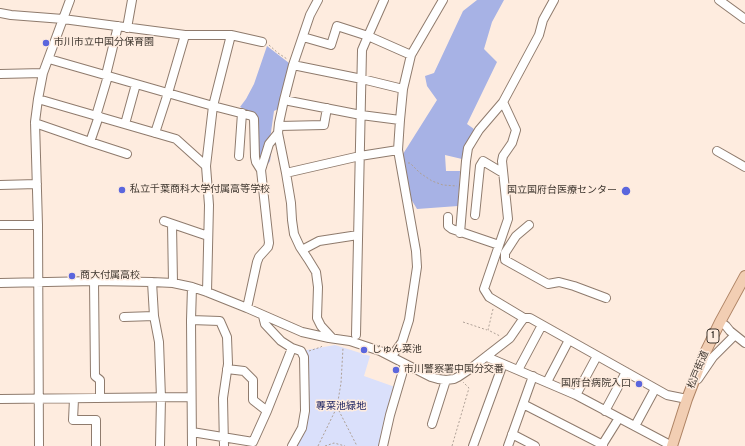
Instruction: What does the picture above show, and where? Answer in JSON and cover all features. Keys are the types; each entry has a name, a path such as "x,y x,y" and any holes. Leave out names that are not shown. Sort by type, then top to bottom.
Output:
{"main road":[{"name":"松戸街道","path":"672,446 704,355 745,276"}],"street":[{"path":"39,446 38,225 35,124 43,74 70,0"},
{"path":"127,28 132,0"},
{"path":"318,0 310,15 293,64 278,129 279,143 292,203 294,234 316,272 318,287 317,318 321,326 331,338"},
{"path":"356,335 362,50 384,0"},
{"path":"392,356 402,342 409,320 417,267 416,251 398,150 403,89 411,55 443,0"},
{"path":"460,232 468,148 479,130 504,102 539,35 543,20 554,0"},
{"path":"719,0 745,19"},
{"path":"0,13 63,19 185,35 231,35 262,42"},
{"path":"90,142 118,26"},
{"path":"303,37 331,45 337,26 368,36 411,55"},
{"path":"155,133 185,35"},
{"path":"207,292 209,205 206,166 213,106 231,35"},
{"path":"49,58 252,116 254,119 255,157 261,170"},
{"path":"293,64 403,89"},
{"path":"0,74 43,74"},
{"path":"124,124 136,84"},
{"path":"38,99 176,139 206,166"},
{"path":"284,100 361,115 400,120"},
{"path":"504,102 516,130 512,143 503,156 502,162 508,219 484,289 489,297 524,318 530,318 655,389 672,397 689,395 713,357 734,336"},
{"path":"278,129 324,125 327,108"},
{"path":"239,156 242,113"},
{"path":"35,124 127,154"},
{"path":"247,308 256,262 268,247 269,243 261,170 269,144 278,129"},
{"path":"286,173 360,156 398,150"},
{"path":"717,151 745,166"},
{"path":"475,215 480,166 483,161 503,173"},
{"path":"0,185 37,184"},
{"path":"448,217 448,226 452,229 499,244"},
{"path":"173,283 168,222 208,236"},
{"path":"0,225 38,225"},
{"path":"529,225 516,236 505,253 505,260 548,284 559,282 606,298"},
{"path":"302,250 319,242 358,235"},
{"path":"94,281 95,376 100,380 100,398"},
{"path":"0,283 94,281 152,282 173,283 192,287 247,308 302,332 356,342 392,356 438,380 454,379 486,357 507,341 524,318"},
{"path":"152,282 154,316 159,342 161,398 160,446"},
{"path":"192,287 192,446"},
{"path":"124,317 154,316"},
{"path":"263,316 265,324 281,341 292,348 301,351 304,358 305,410 302,428 292,446"},
{"path":"191,320 220,321 227,337 228,370 223,398 224,442"},
{"path":"720,322 726,326 734,336 745,343"},
{"path":"518,370 542,325"},
{"path":"546,382 569,340"},
{"path":"192,432 224,442 253,442 292,348"},
{"path":"576,395 597,356"},
{"path":"486,357 576,395 672,446"},
{"path":"383,446 390,414 405,364"},
{"path":"473,446 502,364"},
{"path":"228,370 244,371 252,380 253,400 267,411"},
{"path":"605,411 626,372"},
{"path":"508,446 533,376"},
{"path":"432,424 446,380"},
{"path":"635,426 655,389"},
{"path":"0,399 191,398"},
{"path":"74,399 73,420 96,420 96,446"},
{"path":"523,404 603,445 619,418"},
{"path":"512,434 536,446"}],"path":[{"path":"262,42 267,43 293,64"},
{"path":"400,161 410,163 420,173 432,181 443,185 464,187"},
{"path":"488,330 496,301"},
{"path":"463,322 488,330 507,341"},
{"path":"301,351 308,351 321,347 331,338"},
{"path":"318,446 337,407 341,383 343,340"},
{"path":"452,446 469,388 458,377"},
{"path":"337,407 357,446"},
{"path":"325,446 334,443 345,446"}],"green space":[{"name":"蓴菜池緑地","path":"335,345 370,356 364,376 395,387 379,446 292,446 302,428 301,351"}],"shaded area":[{"path":"477,0 504,0 492,22 484,49 497,62 467,124 474,129 462,159 445,155 446,171 460,171 458,206 417,209 411,199 403,154 437,100 427,86 425,76 434,73 463,11"},
{"path":"267,46 289,63 278,109 274,111 270,139 272,148 270,161 268,164 259,161 254,114 240,107 254,84"}],"place":[{"name":"市川市立中国分保育園","path":"46,43"},
{"name":"私立千葉商科大学付属高等学校","path":"122,190"},
{"name":"国立国府台医療センター","path":"626,191"},
{"name":"商大付属高校","path":"72,276"},
{"name":"じゅん菜池","path":"364,350"},
{"name":"市川警察署中国分交番","path":"396,370"},
{"name":"国府台病院入口","path":"639,384"}]}
